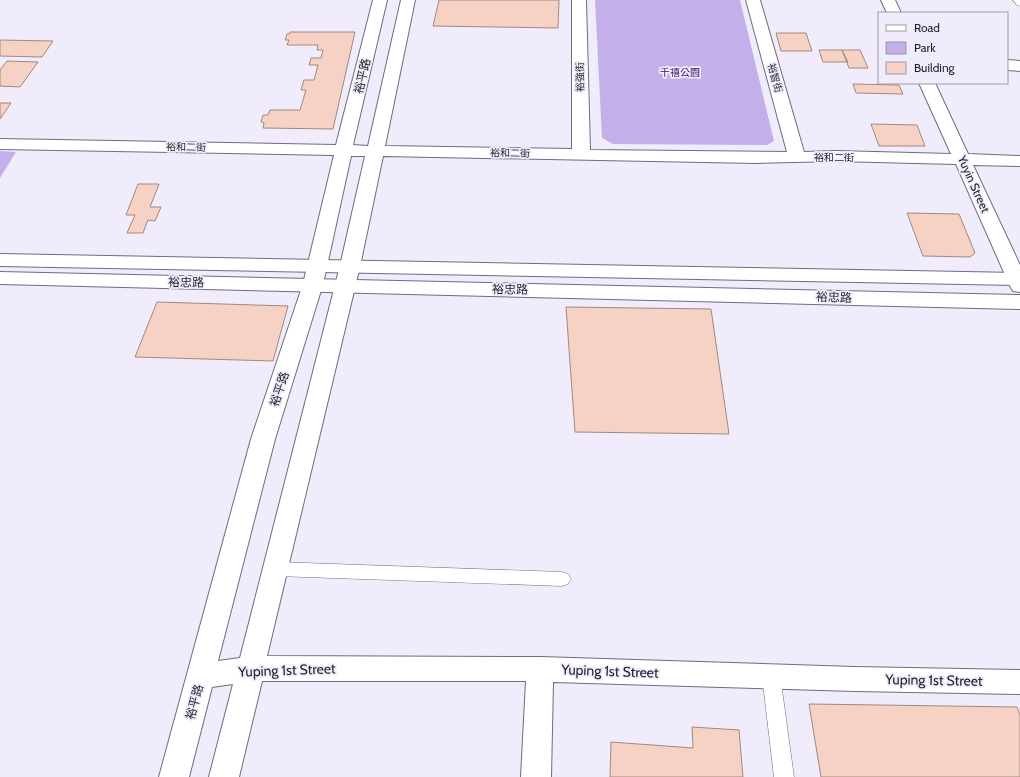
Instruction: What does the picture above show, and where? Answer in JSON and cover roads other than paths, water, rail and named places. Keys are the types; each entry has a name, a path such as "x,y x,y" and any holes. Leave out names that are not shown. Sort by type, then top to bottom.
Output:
{"street":[{"name":"裕平路","path":"174,777 263,439 315,275 380,0"},
{"path":"224,777 347,276 408,0"},
{"name":"裕強街","path":"579,0 582,154"},
{"name":"裕智街","path":"753,0 797,157"},
{"path":"888,0 894,12"},
{"path":"1008,65 1020,66"},
{"name":"Yuyin Street","path":"927,84 1019,281"},
{"name":"裕和二街","path":"0,144 756,158 836,156 1020,161"},
{"name":"裕忠路","path":"0,260 315,275 1020,302"},
{"name":"裕忠路","path":"0,278 315,275"},
{"name":"裕忠路","path":"347,276 1019,281"},
{"name":"Yuping 1st Street","path":"201,676 250,669 540,669 771,675 855,679 1020,682"},
{"path":"536,777 540,669"}],"lane":[{"path":"1018,0 1020,4"},
{"path":"276,569 562,579"},
{"path":"771,675 784,777"}],"park label":[{"name":"千禧公園","path":"680,72"}]}
